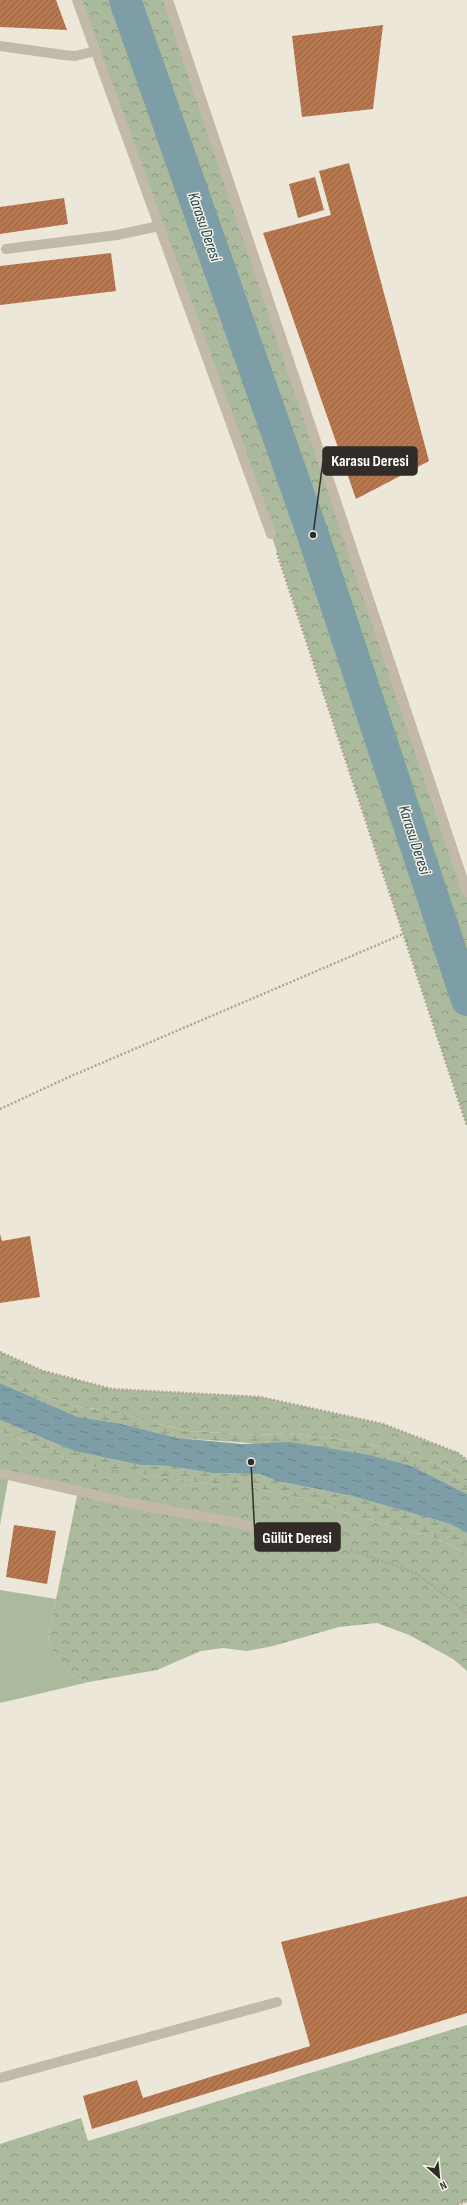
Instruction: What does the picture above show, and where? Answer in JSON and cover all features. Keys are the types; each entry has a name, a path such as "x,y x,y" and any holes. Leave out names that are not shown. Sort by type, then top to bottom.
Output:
{"street":[{"path":"77,0 271,534"},
{"path":"168,0 467,892"},
{"path":"0,46 64,56 75,56 96,51"},
{"path":"6,249 117,235 160,226"},
{"path":"0,1473 134,1504 331,1542"},
{"path":"0,2078 277,2002"}],"path":[{"path":"271,534 467,1126"},
{"path":"0,1108 403,934"},
{"path":"0,1352 43,1372 112,1389 260,1397 383,1424 458,1453 467,1460"},
{"path":"331,1542 416,1573 467,1612"},
{"path":"456,2205 467,2201"}],"green space":[{"path":"77,0 168,0 467,892 467,1126 271,534"},
{"path":"0,1352 43,1371 112,1389 260,1397 383,1424 458,1453 467,1460 467,1482 449,1470 410,1453 365,1443 289,1433 260,1435 188,1431 97,1409 78,1407 46,1397 0,1374"},
{"path":"0,1374 46,1397 78,1407 123,1412 162,1425 188,1431 260,1435 289,1433 365,1443 410,1453 449,1470 467,1482 467,1494 412,1466 262,1444 178,1438 118,1423 78,1417 0,1383"},
{"path":"0,1420 74,1451 140,1465 169,1466 212,1473 257,1474 277,1481 352,1496 450,1524 467,1533 467,1554 438,1539 344,1512 309,1500 241,1485 216,1485 95,1467 67,1459 0,1431"},
{"path":"0,1431 67,1459 143,1474 216,1485 241,1485 309,1500 344,1512 438,1539 467,1554 467,1671 453,1659 409,1635 377,1623 339,1627 273,1646 247,1651 223,1648 201,1651 157,1670 89,1682 74,1677 52,1651 48,1639 78,1491 0,1473"},
{"path":"0,1473 9,1475 0,1525"},
{"path":"0,1590 56,1599 48,1639 52,1651 74,1677 89,1682 0,1703"},
{"path":"467,2025 467,2201 457,2205 0,2205 0,2144 81,2118 88,2141"}],"water":[{"path":"0,1383 78,1417 118,1423 178,1438 242,1444 290,1442 369,1455 412,1466 467,1494 467,1533 450,1524 352,1496 277,1481 258,1474 212,1473 169,1466 140,1465 74,1451 0,1420"}],"building":[{"path":"0,0 56,0 67,30 0,27"},
{"path":"383,25 373,109 302,117 292,36"},
{"path":"349,163 429,461 356,499 263,233 331,215 319,171"},
{"path":"315,177 324,210 298,218 289,184"},
{"path":"64,198 68,224 0,234 0,207"},
{"path":"111,253 116,291 0,305 0,266"},
{"path":"0,1234 2,1241 30,1236 40,1297 0,1303"},
{"path":"14,1525 56,1531 47,1584 6,1577"},
{"path":"467,1896 467,2013 92,2129 83,2096 137,2080 143,2098 310,2046 281,1942"}],"waterway":[{"name":"Karasu Deresi","path":"125,0 313,535 467,1000"}],"place":[{"name":"Karasu Deresi","path":"313,535"},
{"name":"Gülüt Deresi","path":"251,1462"}]}
